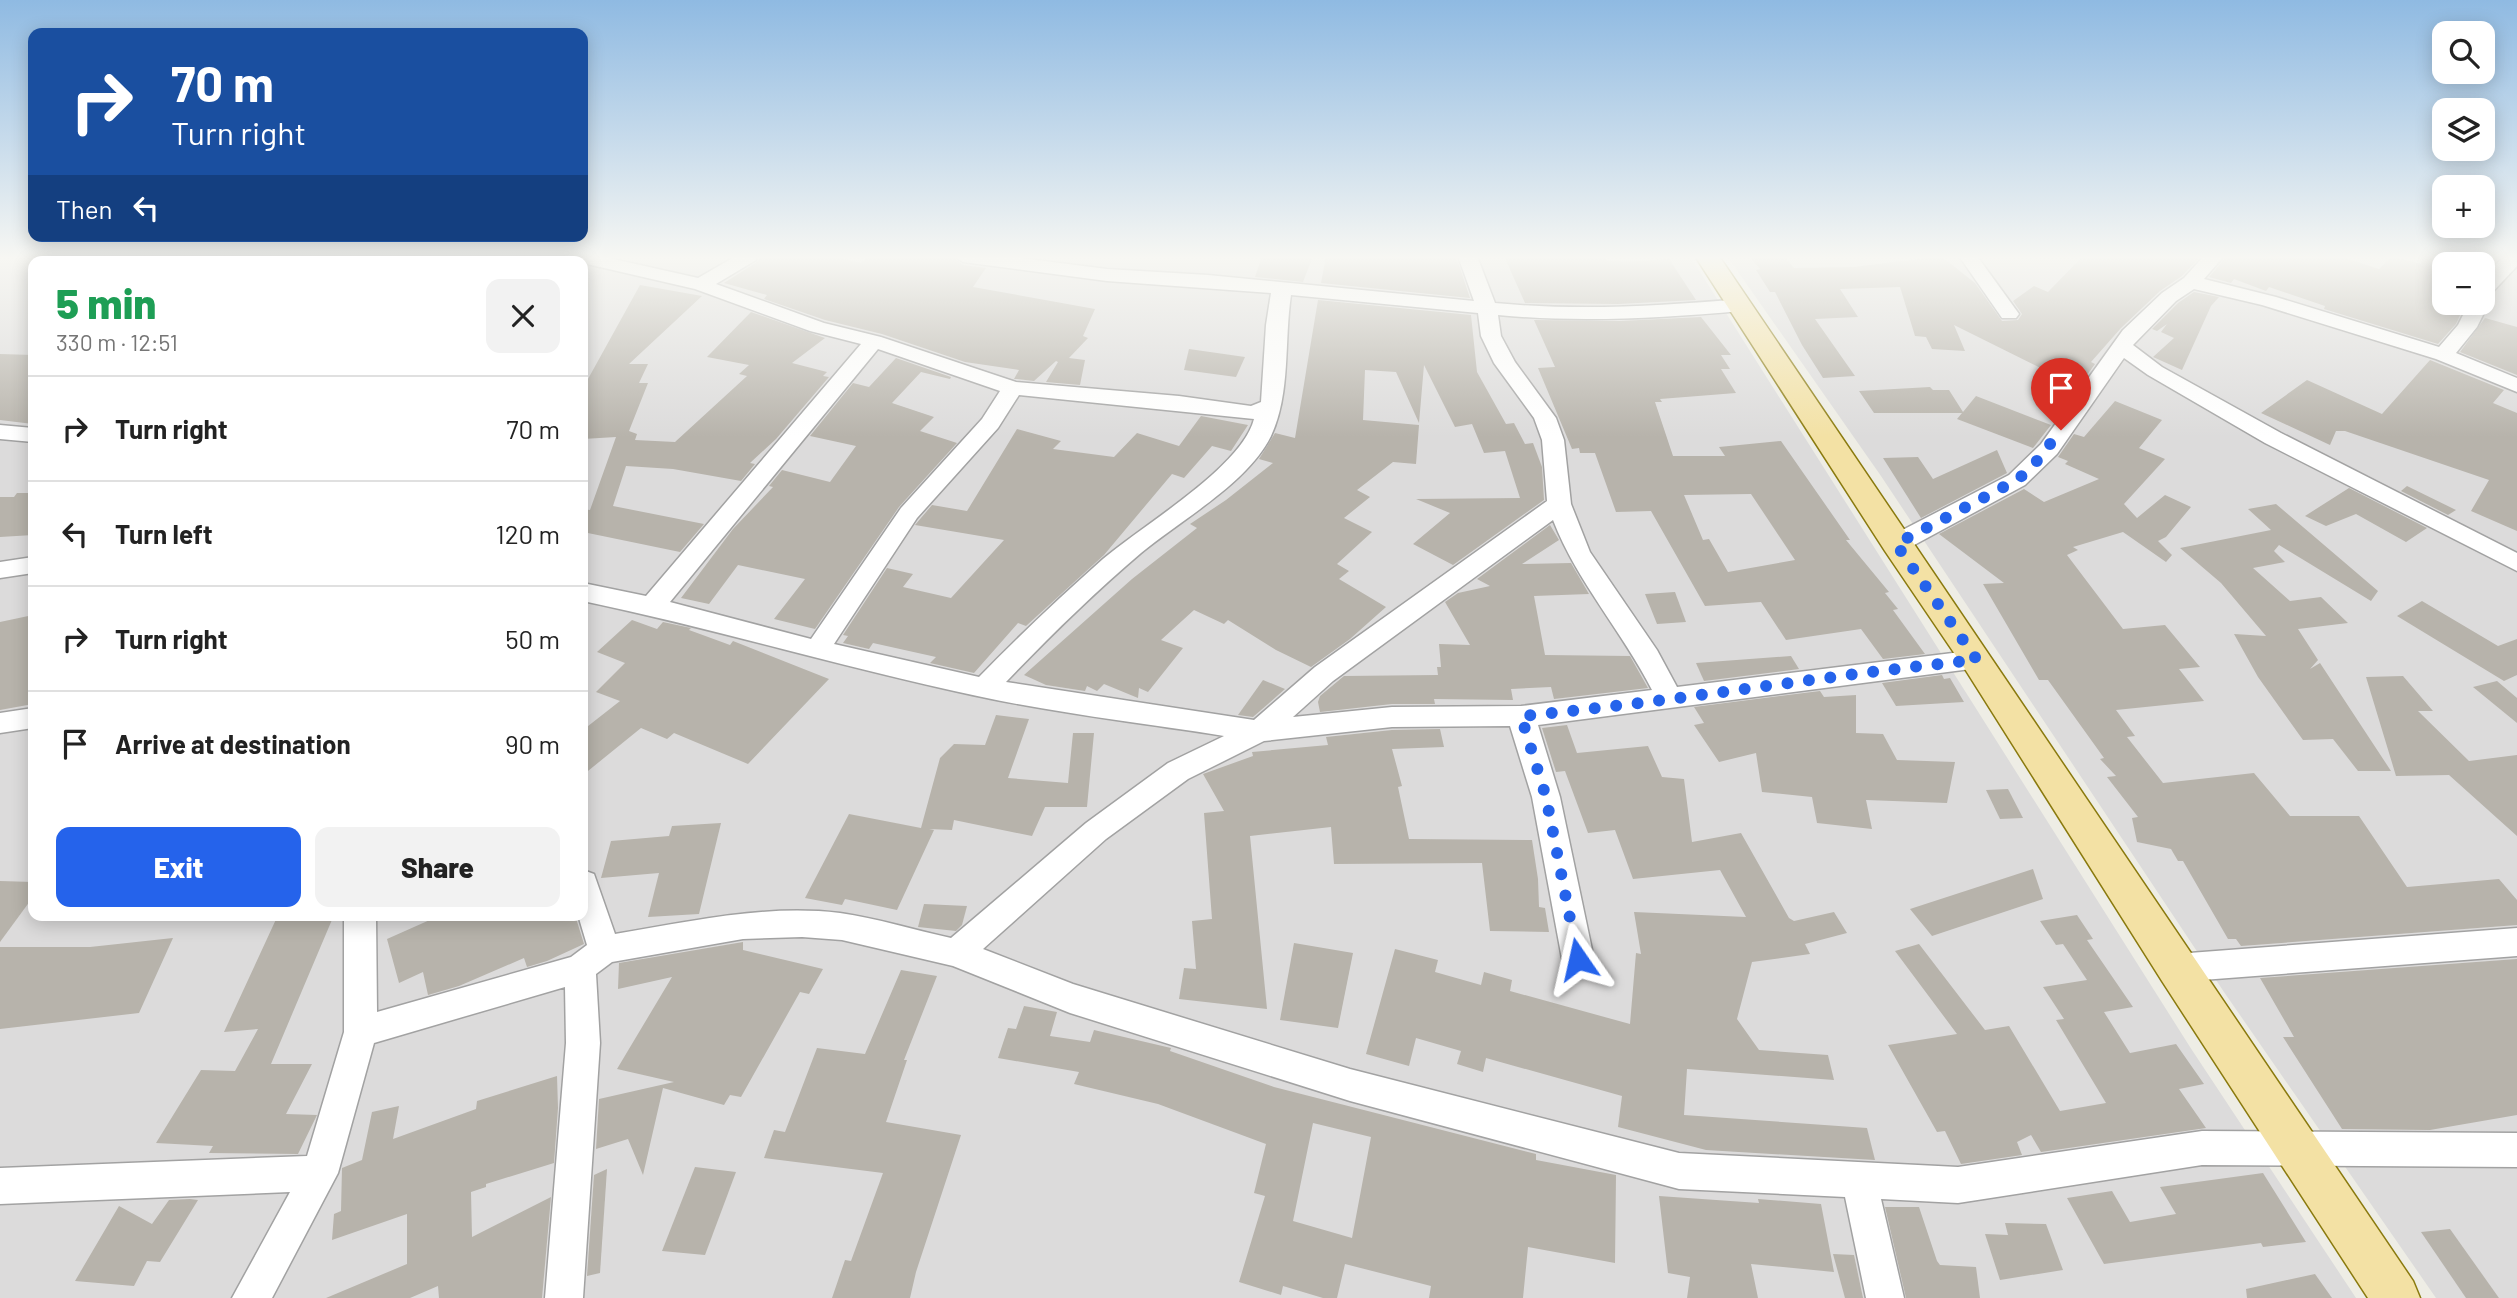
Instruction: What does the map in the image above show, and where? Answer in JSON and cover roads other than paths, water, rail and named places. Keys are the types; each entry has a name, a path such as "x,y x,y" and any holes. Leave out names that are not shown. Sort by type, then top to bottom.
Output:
{"main road":[{"path":"1749,317 1896,544 1977,660 2294,1148 2396,1298"}],"street":[{"path":"788,317 817,327 874,341 1013,388 1179,403 1251,413 1267,410"},
{"path":"984,688 1047,623 1245,456 1263,433 1267,410 1272,401 1277,317"},
{"path":"1488,317 1491,336 1505,363 1547,425 1553,440 1559,504 1578,554 1648,657 1669,698"},
{"path":"1896,544 2017,480 2033,466 2049,449 2130,334 2148,317"},
{"path":"2319,317 2443,355 2517,386"},
{"path":"2443,355 2467,327 2472,317"},
{"path":"652,606 874,341"},
{"path":"2115,355 2154,371 2273,438 2517,563"},
{"path":"817,650 909,513 990,424 1013,388"},
{"path":"0,432 28,435"},
{"path":"956,953 1096,831 1168,778 1259,731 1334,666 1559,504"},
{"path":"0,570 28,566"},
{"path":"588,593 652,606 817,650 984,688 1259,731 1392,717 1521,716 1638,705 1669,698 1977,660"},
{"path":"1521,716 1546,797 1578,959"},
{"path":"0,723 28,719"},
{"path":"251,1298 320,1173 361,1032 360,921"},
{"path":"564,1298 592,959 588,921"},
{"path":"361,1032 592,959 743,926 802,924 842,927 956,953 1070,998 1325,1077 1679,1171 1958,1185 2202,1148 2517,1150"},
{"path":"2176,968 2517,942"},
{"path":"0,1186 320,1173"},
{"path":"1859,1180 1885,1298"}]}
